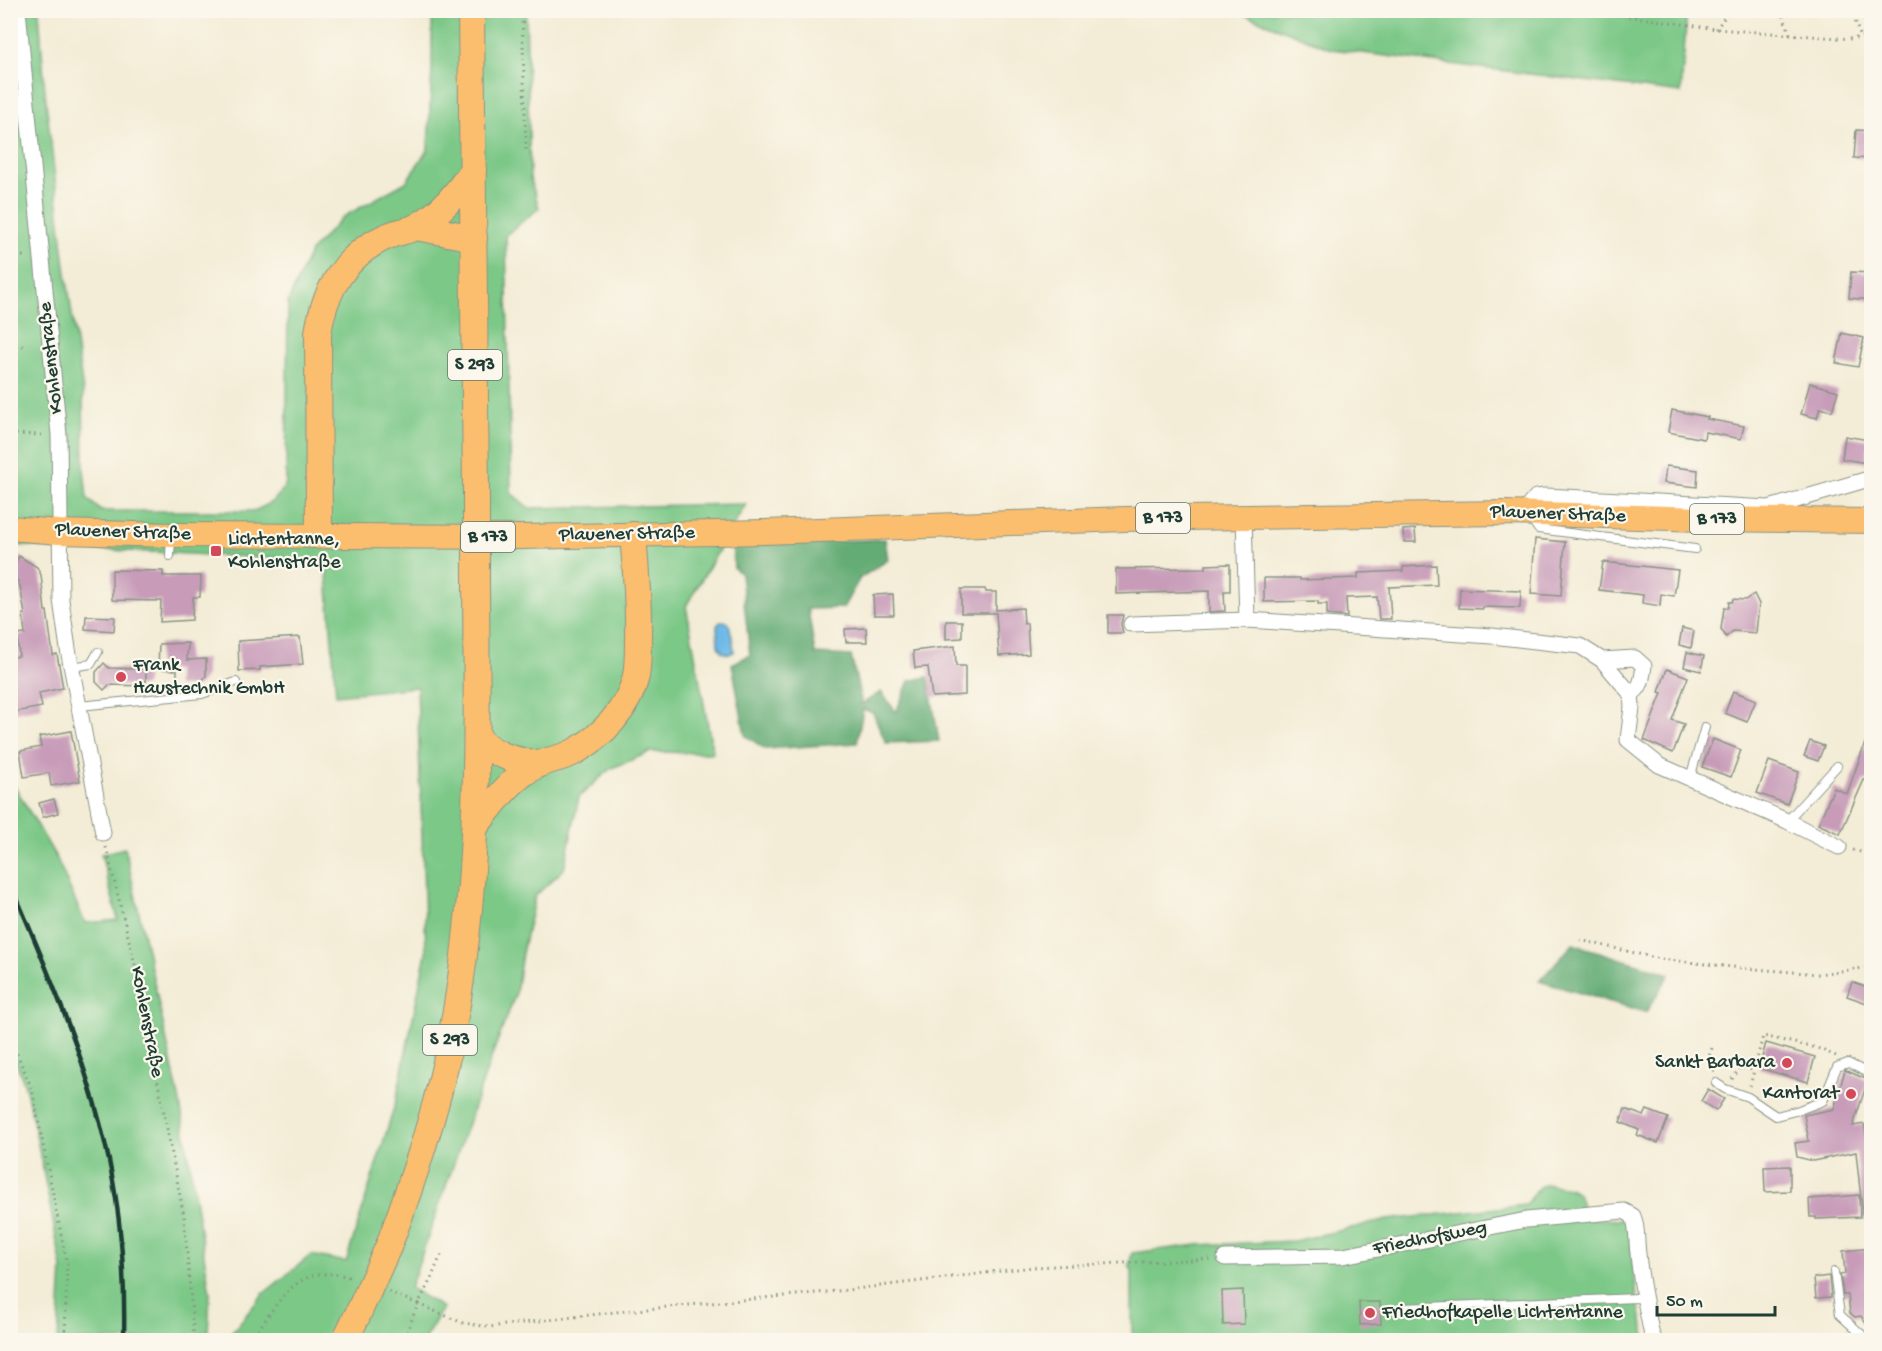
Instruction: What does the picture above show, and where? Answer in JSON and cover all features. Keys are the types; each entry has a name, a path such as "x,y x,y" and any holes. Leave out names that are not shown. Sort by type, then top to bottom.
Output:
{"highway":[{"name":"S 293","path":"345,1341 389,1245 424,1141 446,1063 461,979 470,902 475,827 477,737 471,10"},
{"path":"319,536 317,357 320,314 327,296 338,276 352,259 370,244 389,235 416,227 447,204 473,170"},
{"path":"416,227 474,238"},
{"path":"475,827 505,790 538,764 565,756 587,744 614,720 628,697 636,677 638,656 633,535"},
{"path":"477,737 496,754 538,764"}],"main road":[{"name":"Plauener Straße","path":"10,528 171,546 319,536 633,535 1125,519 1505,513 1872,521"}],"street":[{"name":"Kohlenstraße","path":"18,10 59,435 61,600 71,667 103,833"},
{"path":"1527,514 1530,504 1536,497 1546,496 1769,508 1872,477"},
{"path":"1244,517 1247,620"},
{"path":"1131,624 1247,620 1492,636 1580,646 1602,660 1631,694 1632,707 1628,740 1659,765 1787,820 1839,847"},
{"path":"1602,660 1635,658 1644,666 1642,681 1637,691 1631,694"},
{"name":"Friedhofsweg","path":"1225,1258 1344,1256 1526,1220 1624,1211 1633,1216 1636,1223 1645,1299"},
{"path":"1645,1299 1655,1341"}],"lane":[{"path":"1527,514 1539,529 1695,549"},
{"path":"71,667 91,664 98,652"},
{"path":"79,706 202,694 236,682"},
{"path":"1690,778 1705,727"},
{"path":"1787,820 1837,766"},
{"path":"1716,1083 1725,1089 1748,1096 1776,1116 1823,1101 1837,1067 1848,1063 1872,1075"},
{"path":"1834,1272 1840,1315 1868,1341"},
{"path":"1402,1308 1645,1299"}],"path":[{"path":"522,10 526,150"},
{"path":"1587,10 1716,29 1852,39 1872,35"},
{"path":"1716,29 1730,10"},
{"path":"1781,10 1790,33"},
{"path":"1854,10 1856,25 1861,37"},
{"path":"10,345 23,346"},
{"path":"10,434 59,435"},
{"name":"Kohlenstraße","path":"103,833 136,969 184,1216 194,1341"},
{"path":"1839,847 1861,852 1872,847"},
{"path":"1580,940 1660,959 1742,968 1818,974 1872,967"},
{"path":"1748,1096 1763,1036 1834,1054"},
{"path":"10,1037 32,1089 67,1264 65,1341"},
{"path":"1712,1048 1707,1060 1708,1066 1716,1072"},
{"path":"1730,1082 1741,1067 1753,1070"},
{"path":"404,1341 441,1255"},
{"path":"382,1289 463,1323 489,1327 615,1312 848,1290 1033,1267 1225,1258"},
{"path":"251,1341 275,1305 295,1284 322,1273 357,1279"}],"green space":[{"path":"11,11 39,11 45,92 65,266 83,391 84,469 87,498 101,511 254,511 269,503 280,493 286,483 288,302 310,252 343,217 406,182 428,149 432,11 526,11 530,178 539,208 506,235 511,493 529,508 746,504 686,606 713,753 650,752 610,769 579,797 564,869 535,896 522,953 516,993 410,1288 443,1308 424,1340 58,1340 62,1268 25,1086 11,1049 10,778 57,859 85,923 118,920 101,854 125,848 180,1102 210,1293 208,1333 230,1335 263,1294 311,1255 346,1262 396,1101 426,953 417,687 336,695 326,561 11,545"},
{"path":"1236,11 1687,11 1681,93 1331,49"},
{"path":"885,539 888,560 860,578 843,608 808,609 815,654 851,656 862,704 881,692 896,712 909,681 928,677 939,741 886,743 873,713 863,709 857,743 765,749 745,735 732,664 750,655 741,574 734,568 732,545"},
{"path":"1573,944 1670,974 1646,1012 1539,981"},
{"path":"1546,1184 1569,1188 1578,1193 1586,1219 1628,1220 1637,1298 1646,1340 1132,1340 1132,1270 1129,1266 1132,1253 1198,1245 1294,1241 1387,1220 1526,1205 1539,1187"}],"water":[{"path":"725,621 729,624 733,641 734,652 729,654 722,652 718,646 717,626 720,622"}],"building":[{"path":"1856,130 1872,131 1872,159 1854,158"},
{"path":"1851,272 1872,273 1872,300 1849,298"},
{"path":"1842,333 1864,338 1858,367 1836,363"},
{"path":"1810,383 1838,391 1832,411 1820,408 1817,418 1801,414"},
{"path":"1672,410 1744,426 1741,439 1705,432 1704,439 1668,432"},
{"path":"1845,436 1869,440 1866,463 1842,459"},
{"path":"1666,466 1698,470 1697,487 1664,483"},
{"path":"1415,529 1416,542 1404,542 1403,530"},
{"path":"1535,539 1565,542 1561,596 1531,594"},
{"path":"19,556 37,567 41,575 53,655 57,654 63,688 39,693 42,707 15,712 10,690 10,658 19,656 17,635 25,634 23,614 25,614 20,586 17,580 10,577 10,572"},
{"path":"1603,562 1678,570 1674,596 1661,594 1660,606 1642,603 1643,595 1599,590"},
{"path":"1230,564 1230,591 1224,591 1225,611 1209,612 1209,591 1116,594 1116,569 1206,568 1206,565"},
{"path":"1436,565 1437,585 1389,587 1391,619 1379,619 1377,597 1346,598 1347,617 1327,615 1327,604 1318,604 1318,601 1264,602 1264,578 1300,578 1300,580 1358,578 1358,573 1403,571 1403,567"},
{"path":"112,570 163,571 163,576 201,576 200,597 193,597 192,620 160,622 161,601 112,600"},
{"path":"961,589 985,589 986,592 996,592 996,610 1023,608 1024,624 1027,623 1029,654 999,656 996,613 961,613"},
{"path":"1460,589 1521,591 1520,608 1459,608"},
{"path":"893,594 894,615 874,615 873,595"},
{"path":"1754,594 1759,604 1756,633 1733,631 1726,637 1721,629 1724,608 1728,608 1729,602 1733,599 1745,600"},
{"path":"1108,615 1123,615 1121,624 1123,633 1108,633"},
{"path":"86,616 115,617 114,631 85,629"},
{"path":"946,621 962,621 962,638 946,639"},
{"path":"866,628 867,642 846,642 845,629"},
{"path":"1682,628 1694,631 1691,648 1679,645"},
{"path":"300,637 303,664 239,671 238,641"},
{"path":"188,643 187,660 206,659 206,676 198,686 177,686 177,670 158,669 159,644"},
{"path":"955,646 956,666 965,666 965,695 932,697 928,667 915,668 913,651"},
{"path":"1687,652 1704,656 1701,671 1684,667"},
{"name":"Frank Haustechnik GmbH","path":"104,663 109,668 146,669 146,686 109,685 104,690 96,682 96,672"},
{"path":"1667,669 1688,677 1672,720 1684,724 1673,753 1644,740 1662,693 1659,692"},
{"path":"1733,691 1756,700 1747,722 1725,713"},
{"path":"1870,729 1872,729 1872,782 1864,780 1840,834 1818,824 1834,788 1847,794"},
{"path":"71,731 80,781 51,786 49,773 24,777 20,751 41,747 39,737"},
{"path":"1713,739 1741,750 1731,777 1702,767"},
{"path":"1810,741 1824,746 1818,761 1804,756"},
{"path":"1769,761 1799,772 1787,804 1757,793"},
{"path":"54,799 58,813 43,817 39,803"},
{"path":"1852,982 1872,989 1872,1005 1847,996"},
{"name":"Sankt Barbara","path":"1766,1043 1815,1057 1808,1082 1759,1068"},
{"path":"1845,1070 1868,1080 1853,1126 1864,1124 1869,1150 1872,1150 1872,1217 1863,1218 1856,1152 1813,1161 1797,1157 1795,1143 1809,1141 1804,1115 1834,1109"},
{"path":"1708,1089 1724,1099 1716,1111 1701,1101"},
{"path":"1625,1109 1644,1116 1647,1110 1668,1118 1658,1143 1637,1135 1639,1130 1620,1122"},
{"path":"1790,1166 1790,1191 1765,1192 1764,1167"},
{"path":"1859,1195 1860,1217 1816,1219 1816,1217 1810,1217 1809,1199"},
{"path":"1872,1248 1872,1333 1861,1316 1855,1317 1850,1313 1848,1295 1843,1295 1840,1275 1845,1274 1843,1251"},
{"path":"1829,1276 1831,1297 1816,1298 1814,1278"},
{"path":"1243,1290 1244,1324 1223,1325 1222,1291"},
{"name":"Friedhofkapelle Lichtentanne","path":"1359,1302 1380,1302 1381,1324 1360,1325"}],"railway":[{"path":"10,882 73,1038 98,1117 116,1199 123,1270 124,1340"}],"place":[{"name":"Lichtentanne, Kohlenstraße","path":"216,551"},
{"name":"Frank Haustechnik GmbH","path":"121,677"},
{"name":"Sankt Barbara","path":"1787,1063"},
{"name":"Kantorat","path":"1851,1094"},
{"name":"Friedhofkapelle Lichtentanne","path":"1370,1313"}]}
